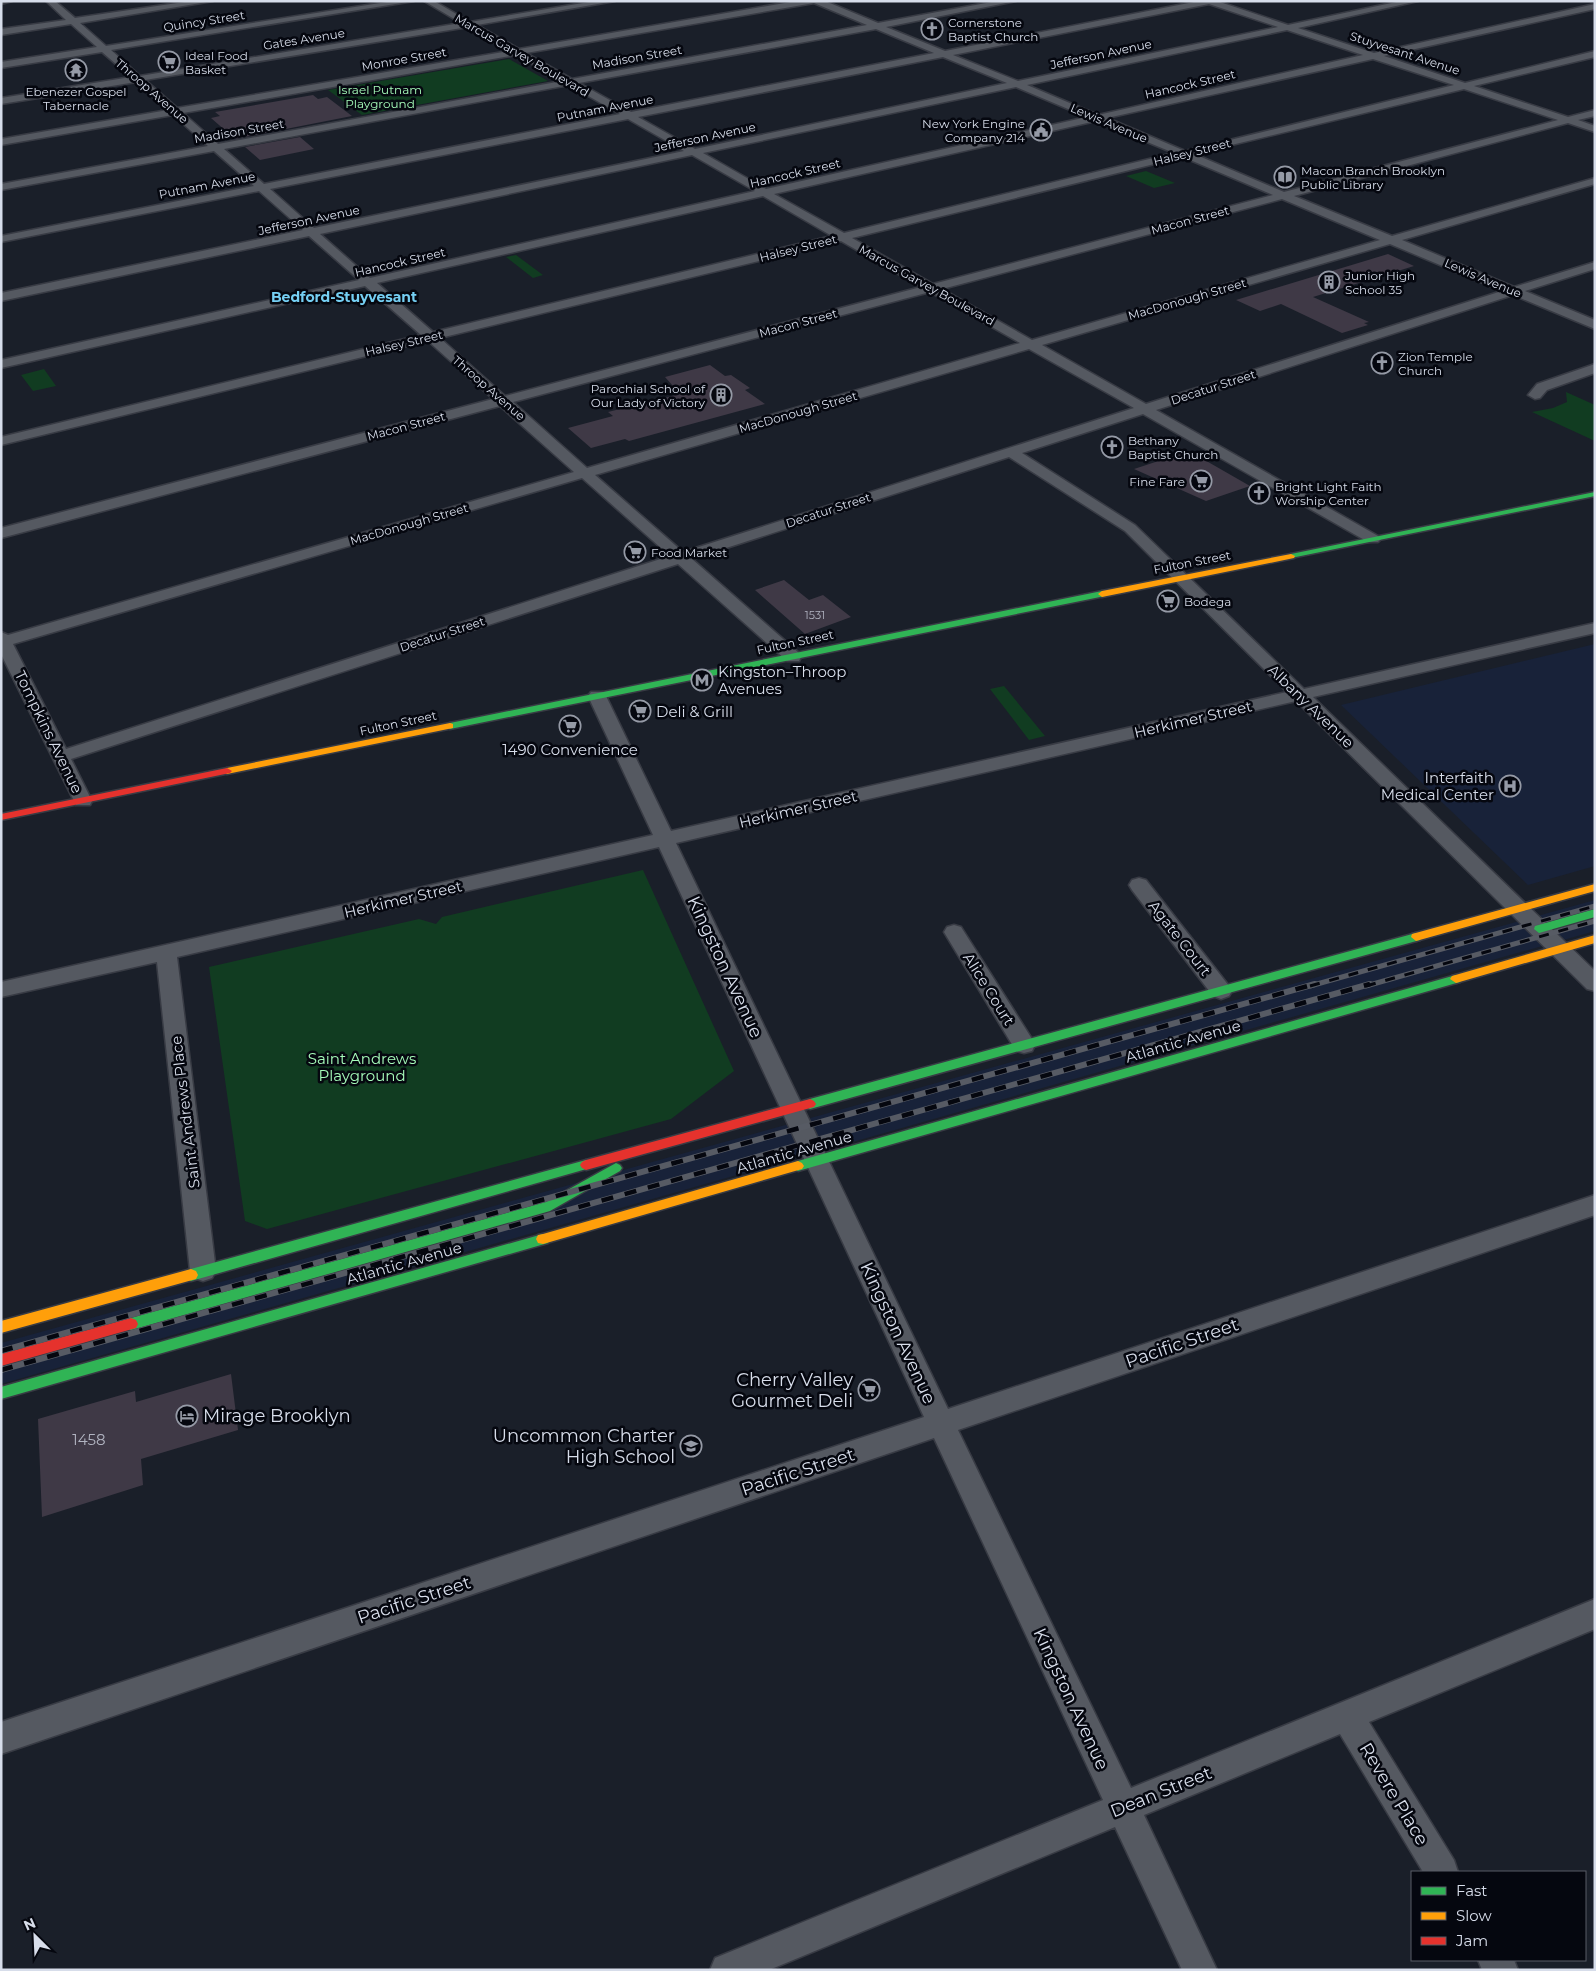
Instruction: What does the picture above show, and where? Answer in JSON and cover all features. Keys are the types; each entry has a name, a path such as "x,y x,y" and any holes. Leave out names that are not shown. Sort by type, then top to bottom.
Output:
{"main road":[{"name":"Fulton Street","path":"1,818 1595,494"},
{"path":"1,1327 1595,887"},
{"path":"1539,929 1595,913"},
{"name":"Atlantic Avenue","path":"1,1393 1595,939"},
{"path":"1,1360 550,1206 647,1149"}],"street":[{"path":"1,2 8,1"},
{"name":"Throop Avenue","path":"50,1 793,657"},
{"path":"1,32 209,1"},
{"name":"Quincy Street","path":"1,65 410,1"},
{"name":"Marcus Garvey Boulevard","path":"428,1 1373,539"},
{"name":"Gates Avenue","path":"1,101 611,1"},
{"name":"Monroe Street","path":"1,142 812,1"},
{"name":"Lewis Avenue","path":"818,1 1595,325"},
{"name":"Madison Street","path":"1,187 1012,1"},
{"name":"Stuyvesant Avenue","path":"1211,1 1595,128"},
{"name":"Putnam Avenue","path":"1,238 1211,1"},
{"name":"Jefferson Avenue","path":"1,297 1414,1"},
{"name":"Hancock Street","path":"1,364 1595,6"},
{"name":"Halsey Street","path":"1,441 1595,54"},
{"name":"Macon Street","path":"1,533 1595,113"},
{"name":"MacDonough Street","path":"2,640 1595,182"},
{"name":"Decatur Street","path":"61,756 1595,265"},
{"path":"1535,395 1542,387 1595,368"},
{"name":"Albany Avenue","path":"1010,452 1130,528 1595,984"},
{"name":"Herkimer Street","path":"1,990 1595,628"},
{"name":"Tompkins Avenue","path":"2,640 83,801"},
{"name":"Kingston Avenue","path":"597,696 1200,1970"},
{"name":"Agate Court","path":"1138,885 1221,991"},
{"name":"Alice Court","path":"954,932 1024,1045"},
{"name":"Saint Andrews Place","path":"166,953 203,1271"},
{"name":"Pacific Street","path":"1,1738 1595,1205"},
{"name":"Dean Street","path":"727,1970 1595,1614"},
{"name":"Revere Place","path":"1346,1716 1441,1871"}],"shaded area":[{"name":"Interfaith Medical Center","path":"1595,644 1595,866 1528,885 1341,705"},
{"path":"1595,900 1595,931 1,1384 1,1343"}],"green space":[{"name":"Israel Putnam Playground","path":"509,59 548,81 362,115 328,90"},
{"path":"1146,171 1175,183 1154,188 1126,176"},
{"path":"516,255 543,275 533,278 506,257"},
{"path":"44,369 56,386 33,391 21,375"},
{"path":"1566,392 1595,405 1595,441 1532,412 1553,408 1567,402"},
{"path":"1004,686 1045,736 1029,740 990,689"},
{"name":"Saint Andrews Playground","path":"643,870 734,1071 671,1119 267,1229 245,1221 209,967 419,919 436,924 442,917"}],"building":[{"path":"313,95 318,99 327,97 352,116 235,139 211,118 220,116 215,112"},
{"path":"300,137 314,149 260,160 245,147"},
{"name":"Junior High School 35","path":"1388,254 1414,266 1313,297 1369,322 1364,323 1368,325 1342,333 1281,304 1260,311 1236,300"},
{"path":"710,365 725,376 731,375 750,388 745,390 765,404 629,441 625,439 591,448 568,428 613,416 608,412 680,394 665,377"},
{"name":"Fine Fare","path":"1189,451 1250,486 1206,501 1134,469"},
{"path":"784,580 809,600 823,595 851,617 805,634 755,590"},
{"path":"231,1374 238,1430 141,1459 143,1485 42,1517 38,1419 135,1391 136,1402"}],"railway":[{"path":"1310,986 1595,906"},
{"path":"1366,986 1595,921"},
{"path":"1,1351 1315,984"},
{"path":"1,1370 1370,984"}],"traffic: fast":[{"path":"1291,556 1595,494"},
{"path":"450,726 1102,594"},
{"path":"1539,929 1595,913"},
{"path":"810,1104 1416,937"},
{"path":"798,1166 1456,979"},
{"path":"191,1275 586,1165"},
{"path":"131,1324 550,1206 616,1168"},
{"path":"1,1393 543,1239"}],"traffic: slow":[{"path":"1102,594 1291,556"},
{"path":"227,771 450,726"},
{"path":"1416,937 1595,887"},
{"path":"1456,979 1595,939"},
{"path":"543,1239 798,1166"},
{"path":"1,1327 191,1275"}],"traffic: jam":[{"path":"1,817 227,771"},
{"path":"586,1165 810,1104"},
{"path":"1,1360 131,1324"}],"place":[{"name":"Cornerstone Baptist Church","path":"932,29"},
{"name":"Ideal Food Basket","path":"169,62"},
{"name":"Ebenezer Gospel Tabernacle","path":"76,70"},
{"name":"New York Engine Company 214","path":"1041,130"},
{"name":"Macon Branch Brooklyn Public Library","path":"1285,177"},
{"name":"Junior High School 35","path":"1329,282"},
{"name":"Zion Temple Church","path":"1382,363"},
{"name":"Parochial School of Our Lady of Victory","path":"721,395"},
{"name":"Bethany Baptist Church","path":"1112,447"},
{"name":"Fine Fare","path":"1201,481"},
{"name":"Bright Light Faith Worship Center","path":"1259,493"},
{"name":"Food Market","path":"635,552"},
{"name":"Bodega","path":"1168,601"},
{"name":"Kingston–Throop Avenues","path":"702,680"},
{"name":"Deli & Grill","path":"640,711"},
{"name":"1490 Convenience","path":"570,726"},
{"name":"Interfaith Medical Center","path":"1510,786"},
{"name":"Cherry Valley Gourmet Deli","path":"869,1390"},
{"name":"Mirage Brooklyn","path":"187,1416"},
{"name":"Uncommon Charter High School","path":"691,1446"}],"district":[{"name":"Bedford-Stuyvesant","path":"344,297"}]}
